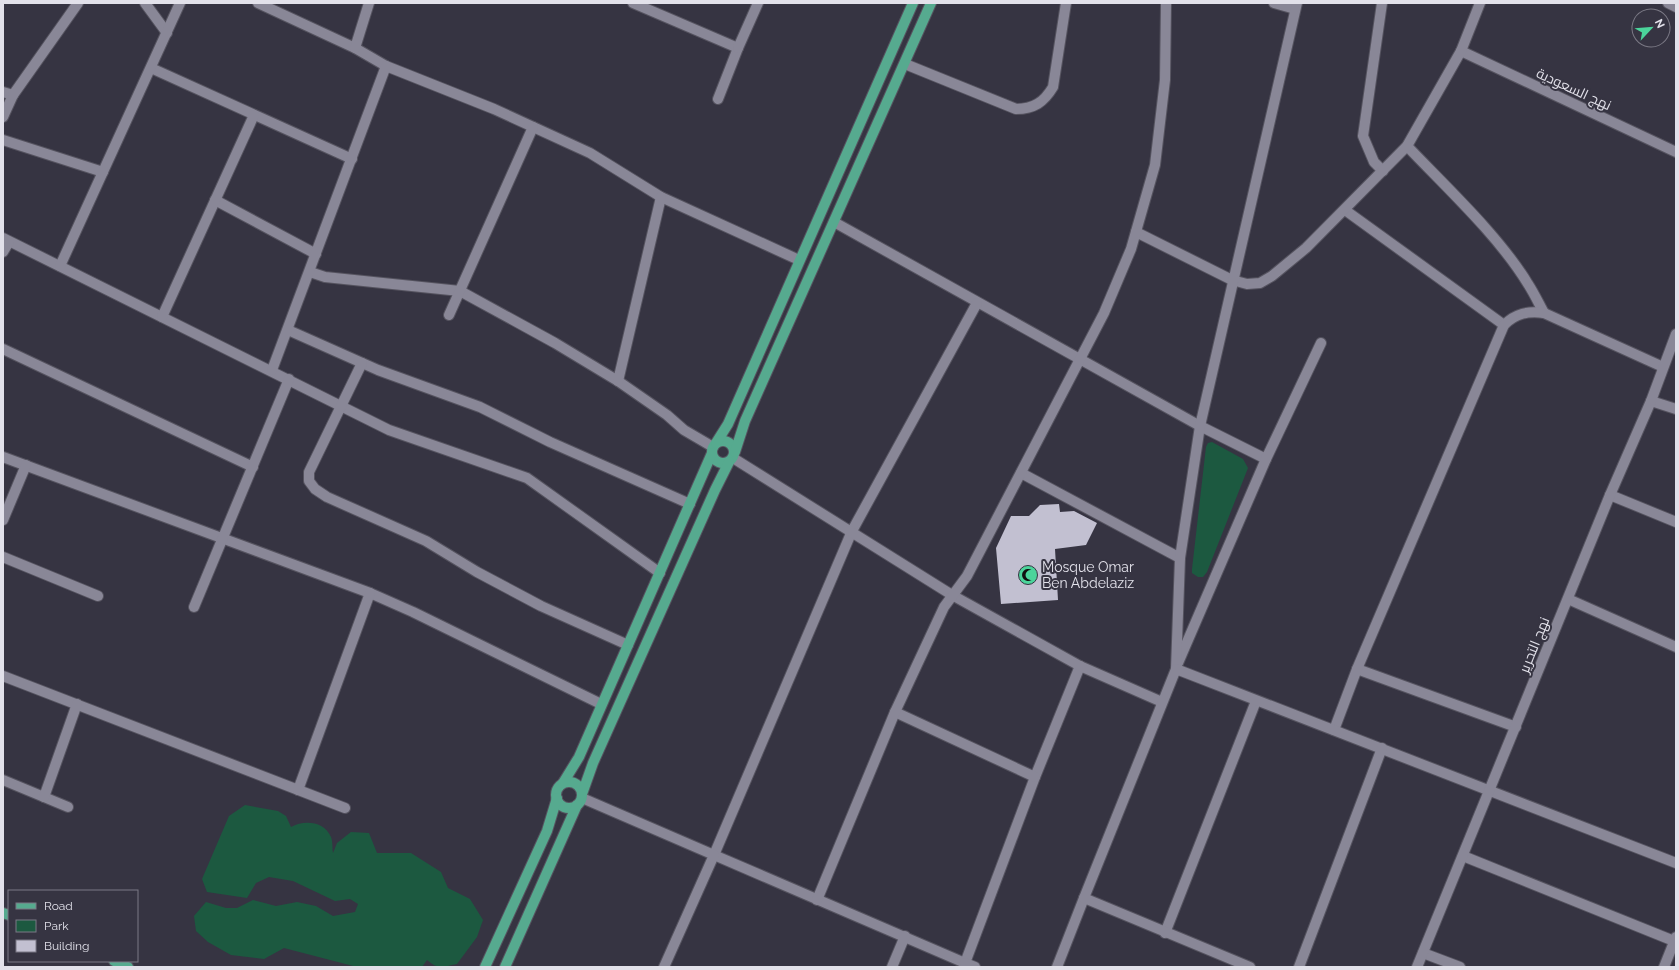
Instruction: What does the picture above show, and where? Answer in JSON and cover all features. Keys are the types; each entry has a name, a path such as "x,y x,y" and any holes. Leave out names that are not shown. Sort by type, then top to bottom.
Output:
{"main road":[{"path":"485,967 547,831 557,798 558,789 574,766 714,448 730,419 913,3"},
{"path":"504,967 580,799 593,763 712,497 732,457 745,421 932,3"},
{"path":"720,441 728,441 733,446 732,457 719,462 713,457 714,448 720,441"},
{"path":"563,783 572,782 576,784 581,790 580,799"},
{"path":"557,798 565,807 580,799"},
{"path":"116,962 128,967"}],"street":[{"path":"3,117 8,93 78,3"},
{"path":"145,3 167,33"},
{"path":"60,266 180,3"},
{"path":"258,3 355,48 386,66 494,109 590,153 661,197 799,260"},
{"path":"355,48 369,3"},
{"path":"633,3 738,48"},
{"path":"718,99 758,3"},
{"path":"905,64 1016,109 1025,109 1039,104 1046,98 1053,87 1066,3"},
{"path":"817,900 895,712 944,607 967,576 1079,358 1104,313 1119,279 1136,232 1155,166 1165,80 1166,3"},
{"path":"1176,669 1180,558 1200,426 1232,280 1296,6 1274,3"},
{"path":"1382,3 1363,136 1374,162 1383,172"},
{"path":"1136,232 1232,280 1247,284 1260,283 1272,276 1306,248 1383,172 1407,146 1461,51 1480,3"},
{"path":"1668,3 1676,7"},
{"name":"نهج السعودية","path":"1461,51 1676,152"},
{"path":"272,370 386,66"},
{"path":"150,68 352,159"},
{"path":"162,317 254,115"},
{"path":"449,315 533,127"},
{"path":"3,140 103,172"},
{"path":"1407,146 1477,220 1508,256 1528,283 1544,313"},
{"path":"618,381 661,197"},
{"path":"215,200 316,254"},
{"path":"1344,210 1504,325"},
{"path":"834,222 1200,426 1266,459"},
{"path":"3,252 6,240 272,370 389,430 527,478 660,572"},
{"path":"310,272 325,277 460,291 556,343 618,381 667,415 684,430 714,448"},
{"path":"664,967 714,855 852,531 977,303"},
{"path":"1334,730 1357,669 1504,325 1511,318 1520,314 1531,312 1544,313 1663,367"},
{"path":"288,330 362,363 480,407 550,442 690,504"},
{"name":"نهج التحرير","path":"1417,967 1610,495 1651,401 1676,334"},
{"path":"1057,967 1162,702 1266,459 1321,343"},
{"path":"3,349 253,467"},
{"path":"362,363 308,472 308,481 315,489 327,497 426,541 477,572 541,606 628,645"},
{"path":"194,607 289,379"},
{"path":"1651,401 1676,409"},
{"path":"3,457 370,593 413,612 601,704"},
{"path":"732,457 952,595 1080,666 1162,702"},
{"path":"3,520 26,465"},
{"path":"1021,473 1180,558"},
{"path":"1610,495 1676,522"},
{"path":"3,557 98,596"},
{"path":"298,790 370,593"},
{"path":"1568,599 1676,648"},
{"path":"965,963 1035,777 1080,666"},
{"path":"1176,669 1676,863"},
{"path":"1357,669 1516,727"},
{"path":"3,676 345,808"},
{"path":"1165,933 1256,701"},
{"path":"44,797 77,704"},
{"path":"895,712 1035,777"},
{"path":"1299,967 1382,748"},
{"path":"3,780 68,807"},
{"path":"580,799 975,967"},
{"path":"1463,856 1675,939 1664,967"},
{"path":"1084,898 1165,933 1250,967"},
{"path":"892,967 905,936"},
{"path":"1423,953 1460,967"}],"green space":[{"path":"1212,442 1243,459 1248,468 1207,572 1203,577 1198,577 1192,573 1192,569 1206,447 1208,443"},
{"path":"245,805 278,811 286,816 291,827 302,823 313,823 319,825 328,832 331,837 333,853 337,843 351,832 369,833 377,853 411,853 441,872 448,888 470,899 483,920 477,937 457,964 444,967 435,965 427,960 422,967 357,967 284,948 264,959 231,955 208,942 196,931 194,916 206,902 226,908 237,908 253,900 276,906 297,902 316,906 333,916 355,912 358,904 350,899 335,901 293,881 269,877 256,883 247,898 207,892 202,879 229,816"}],"building":[{"name":"Mosque Omar Ben Abdelaziz","path":"1059,504 1060,512 1074,511 1097,523 1086,545 1055,549 1058,600 1001,604 996,548 1011,516 1029,516 1040,505"}],"place":[{"name":"Mosque Omar Ben Abdelaziz","path":"1028,575"}]}
